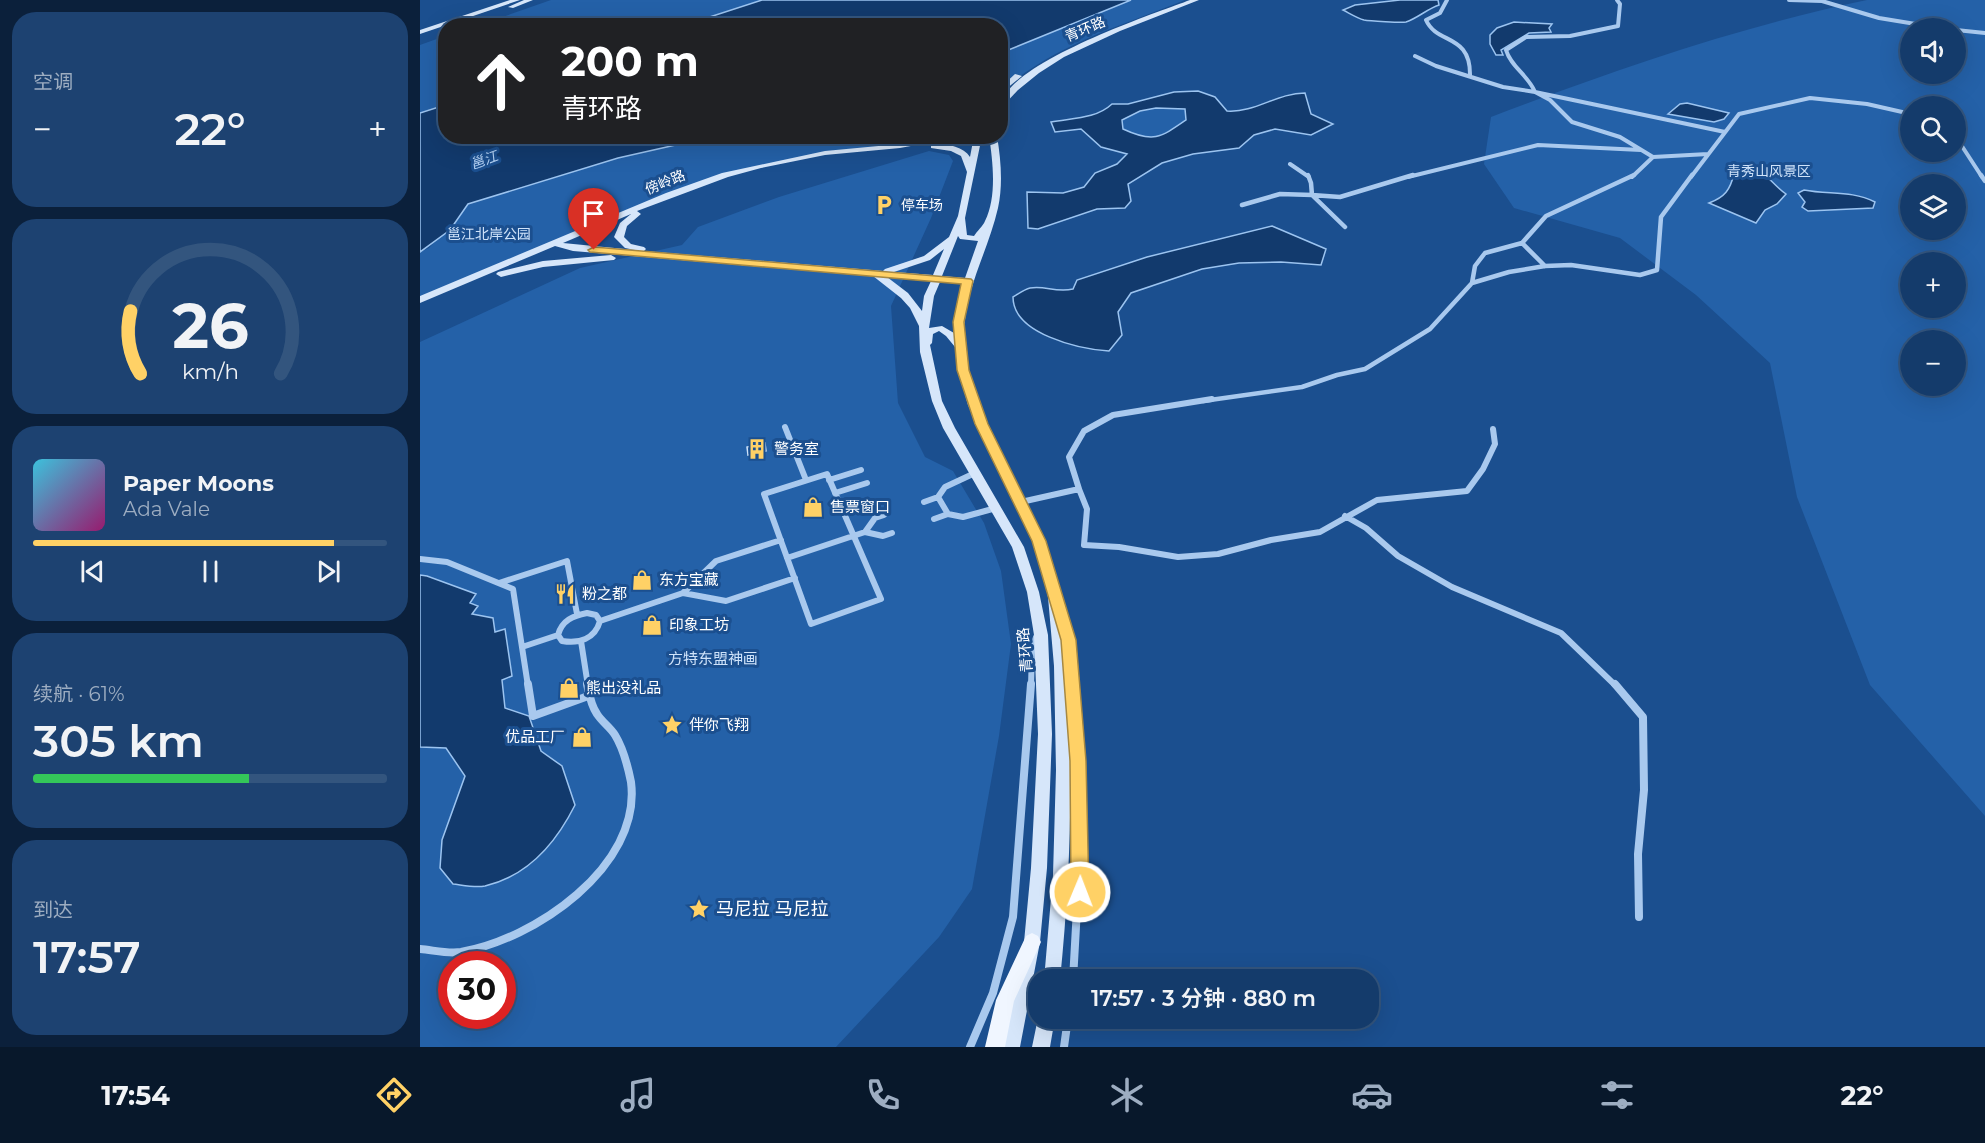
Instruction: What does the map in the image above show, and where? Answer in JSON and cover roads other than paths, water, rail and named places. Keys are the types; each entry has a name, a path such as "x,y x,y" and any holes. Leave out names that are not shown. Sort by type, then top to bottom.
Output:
{"main road":[{"path":"462,18 517,0"},
{"path":"479,18 530,0"},
{"name":"青环路","path":"1008,84 1016,77 1054,55 1185,0"},
{"name":"青环路","path":"1008,97 1025,79 1057,58 1196,0"},
{"path":"420,32 438,26"},
{"path":"420,38 438,32"},
{"path":"900,146 912,144"},
{"name":"青环路","path":"977,144 962,216 929,296 924,326 925,352 937,401 949,428 1018,547 1026,567 1040,625 1044,667 1045,734 1039,868 1032,942 1011,1047"},
{"path":"994,144 997,183 991,218 967,281 958,322 959,347 963,370 978,415 1039,541 1053,593 1061,676 1064,832 1053,969"},
{"path":"900,146 934,146 960,152 968,161 970,182"},
{"name":"傍岭路","path":"420,300 669,195 725,175 825,153 900,146"},
{"path":"669,195 626,221 620,229 619,237 624,243 634,248 677,257"},
{"path":"962,216 963,237 976,239 991,218"},
{"path":"875,273 927,258 943,247 955,232"},
{"path":"556,243 573,248 967,281"},
{"path":"420,300 492,276 543,264 587,259 677,257"},
{"path":"875,273 908,297 915,305 924,326"},
{"path":"925,352 928,333 934,328 948,330 959,347"},
{"path":"995,1047 1005,1000 1032,942"},
{"path":"1041,1047 1045,1029"}],"street":[{"path":"1447,0 1440,13 1426,20 1429,27 1462,47 1472,62 1470,76"},
{"path":"1534,92 1532,82 1515,70 1506,50 1526,38 1570,36 1618,26 1620,4 1617,0"},
{"path":"1789,0 1822,0 1879,18 1900,21"},
{"path":"1966,31 1985,33"},
{"path":"1415,56 1436,66 1503,87 1725,132"},
{"path":"1534,92 1550,100 1572,122 1620,137 1653,157 1708,154"},
{"path":"1492,429 1495,444 1483,469 1467,491 1377,500 1320,532 1271,540 1218,554 1178,556 1119,547 1084,545 1087,508 1069,457 1084,431 1113,415 1302,387 1337,375 1365,369 1430,329 1472,283 1509,272 1545,266 1571,265 1640,275 1657,270 1661,217 1739,114 1810,98 1868,104 1900,111"},
{"path":"1242,205 1281,194 1340,197 1425,172 1538,145 1641,150"},
{"path":"1966,152 1985,181"},
{"path":"1472,283 1475,266 1485,252 1522,243 1546,216 1632,177 1653,157"},
{"path":"1290,164 1307,172 1313,181 1312,195 1345,227"},
{"path":"1522,243 1545,266"},
{"path":"785,427 806,480"},
{"path":"829,480 861,470"},
{"path":"924,502 938,497 945,487 975,473"},
{"path":"827,474 829,480 881,599 812,624 764,494 827,474"},
{"path":"835,493 867,483"},
{"path":"1021,502 1079,489"},
{"path":"938,497 948,514"},
{"path":"934,519 948,514 963,517 996,508"},
{"path":"865,532 875,518 884,515"},
{"path":"1346,516 1366,528 1398,556 1452,587 1561,633 1607,675 1643,717 1644,790 1638,854 1639,917"},
{"path":"787,558 865,532 883,536 892,533"},
{"path":"600,621 683,593 716,561 781,540"},
{"path":"420,559 447,562 513,589 533,716 591,695"},
{"path":"499,583 567,561 577,614"},
{"path":"683,593 726,601 795,578"},
{"path":"1053,593 1068,640 1078,761 1080,883 1074,969"},
{"path":"577,614 596,615 600,621 592,636 581,642 562,641 558,635 560,627 566,620 577,614"},
{"path":"970,1047 993,993 1013,917 1030,706 1032,651 1040,625"},
{"path":"522,647 558,635"},
{"path":"420,949 464,951 508,935 541,919 588,887 605,867 624,823 630,803 631,783 616,735 594,711 581,642"},
{"path":"1064,1047 1066,1029"}],"water":[{"path":"762,0 1131,0 1008,50 1008,18 707,18"},
{"path":"1400,0 1438,0 1439,5 1406,22 1364,20 1343,10 1355,5"},
{"path":"1514,22 1552,24 1549,28 1551,32 1529,33 1501,50 1503,55 1496,55 1490,44 1490,35 1497,28"},
{"path":"1198,91 1215,97 1227,111 1247,109 1285,96 1305,93 1311,114 1333,124 1311,135 1275,129 1254,135 1239,148 1193,154 1162,163 1128,184 1131,201 1125,208 1097,209 1038,229 1028,228 1027,192 1063,193 1084,187 1095,173 1117,164 1127,154 1101,147 1081,129 1055,132 1051,122 1099,113 1112,104 1128,104 1174,92","holes":["1156,108 1185,109 1186,120 1163,134 1149,137 1123,129 1122,120 1140,111"]},
{"path":"1687,103 1729,113 1724,119 1714,122 1668,114 1680,104"},
{"name":"邕江","path":"438,107 438,144 680,144 618,158 468,204 450,230 420,252 420,113"},
{"path":"1742,164 1762,172 1786,194 1777,204 1765,210 1756,223 1709,203 1726,192 1734,174 1731,169"},
{"path":"1804,190 1849,194 1875,202 1873,208 1808,211 1802,207 1805,202 1798,193"},
{"path":"1272,226 1326,249 1321,265 1281,262 1239,263 1202,269 1131,293 1118,312 1122,335 1109,351 1081,347 1050,337 1035,330 1016,310 1013,297 1028,289 1035,287 1073,289 1077,280 1147,257"},
{"path":"420,575 476,594 470,603 478,606 472,614 493,618 495,632 505,629 512,676 502,680 505,708 529,716 541,751 562,766 575,805 550,845 539,856 515,874 485,886 453,884 440,868 442,840 465,776 446,748 420,747"}],"place":[{"name":"停车场","path":"884,205"},
{"name":"警务室","path":"757,449"},
{"name":"售票窗口","path":"813,507"},
{"name":"东方宝藏","path":"642,580"},
{"name":"粉之都","path":"565,594"},
{"name":"印象工坊","path":"652,625"},
{"name":"熊出没礼品","path":"569,688"},
{"name":"伴你飞翔","path":"672,725"},
{"name":"优品工厂","path":"582,737"},
{"name":"马尼拉 马尼拉","path":"699,909"}],"park label":[{"name":"青秀山风景区","path":"1769,171"},
{"name":"邕江北岸公园","path":"489,234"},
{"name":"方特东盟神画","path":"713,659"}]}
